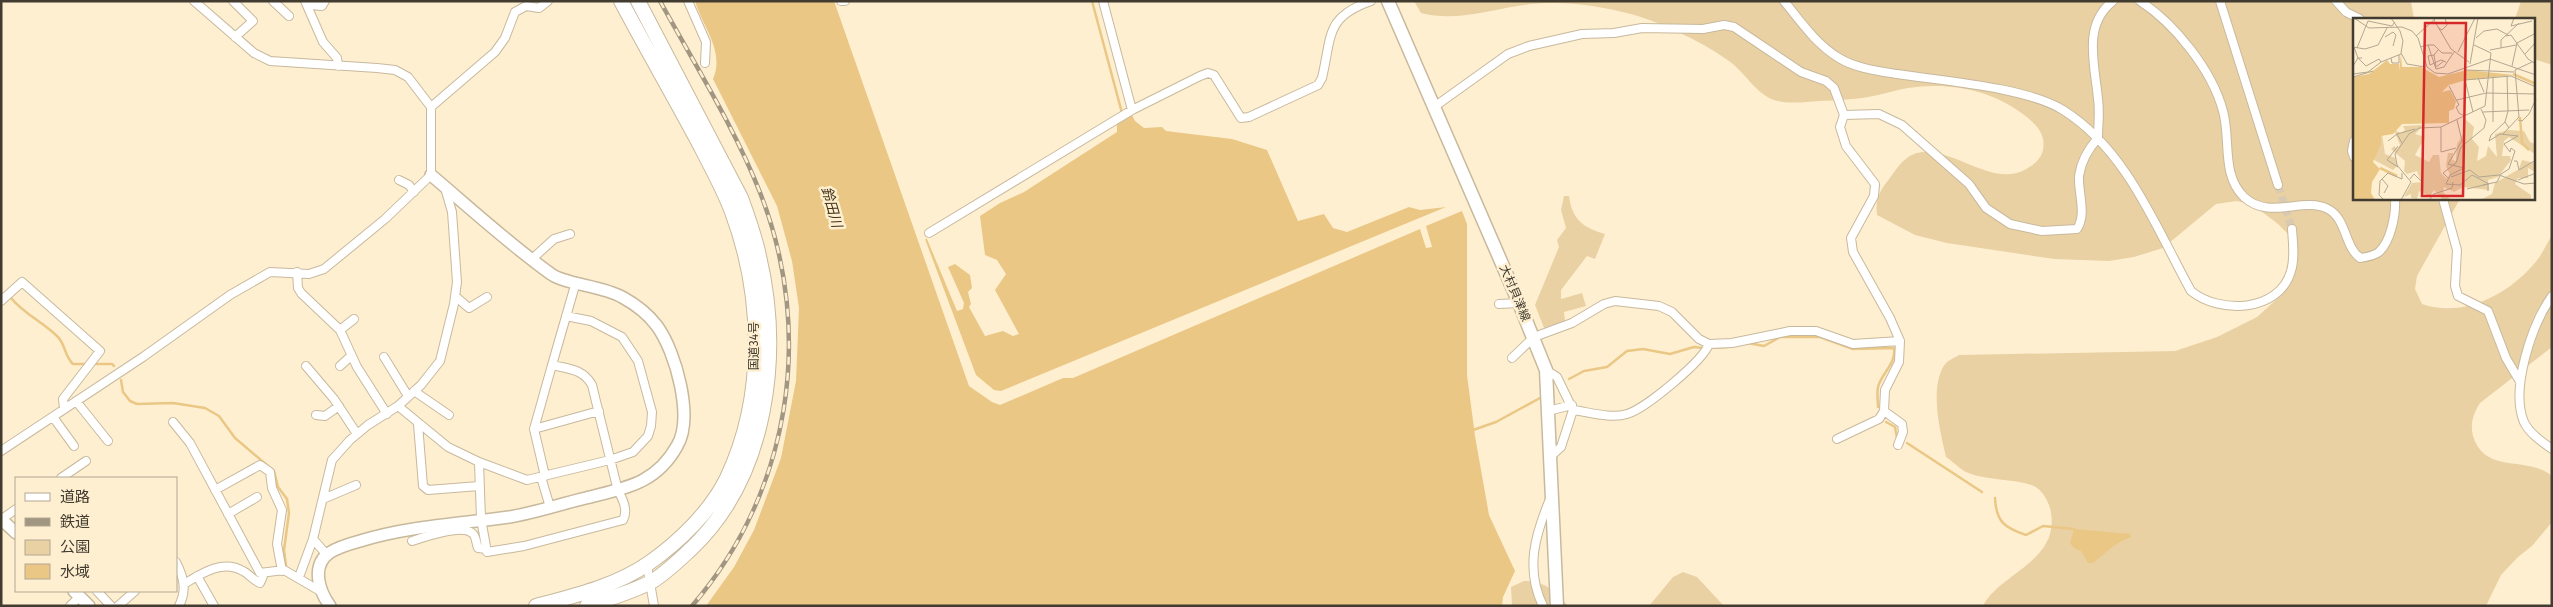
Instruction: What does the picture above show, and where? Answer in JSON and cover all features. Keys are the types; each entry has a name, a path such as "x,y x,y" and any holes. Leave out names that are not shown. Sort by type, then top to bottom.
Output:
{"highway":[{"name":"国道34号","path":"536,606 573,596 618,580 647,565 676,543 705,510 727,479 748,415 754,376 756,333 746,259 732,212 697,140 622,1"},
{"name":"国道34号","path":"587,606 651,582 704,537 734,492 749,462 765,396 769,344 764,283 759,256 741,198 638,1"}],"main road":[{"name":"大村貝津線","path":"1388,1 1534,337 1546,370 1557,606"}],"street":[{"path":"1,451 230,295 270,272 309,274 324,269 414,192 431,175 431,107 408,77 395,70 270,61 254,53 194,1"},
{"path":"272,1 289,16"},
{"path":"306,1 323,42 337,58 338,66"},
{"path":"306,1 315,6 322,6 325,1"},
{"path":"431,107 495,52 505,38 519,5 539,8 548,1"},
{"path":"688,1 706,42 706,63"},
{"path":"1103,1 1131,111"},
{"path":"929,233 1131,111 1208,73 1214,75 1241,118 1249,117 1318,85 1322,78 1335,22 1344,13 1371,1"},
{"path":"1784,1 1820,46 1840,60 1872,70 2028,95 2063,110 2098,138 2129,177 2191,291 2201,299 2214,304 2234,306 2254,304 2278,293 2291,272 2292,229"},
{"path":"1844,115 1878,114 1902,125 1969,184 1986,208 2010,224 2042,231 2077,229 2082,221 2080,169 2090,148 2098,138 2098,101 2092,53 2093,34 2098,15 2113,1"},
{"path":"2140,1 2166,24 2204,68 2223,111 2227,133 2227,159 2233,179 2244,198 2264,209 2319,206 2329,210 2339,218 2352,252 2360,258 2371,256 2379,251 2386,241 2392,221 2395,200"},
{"path":"2220,1 2278,185"},
{"path":"2336,1 2346,12 2358,18"},
{"path":"235,37 253,21 237,2"},
{"path":"1434,107 1508,54 1528,46 1582,34 1614,33 1642,28 1703,29 1724,25 1734,27 1801,72 1826,81 1834,88 1844,115 1840,127 1846,146 1875,184 1874,196 1851,238 1853,252 1890,318 1900,341 1899,362 1885,390 1884,411 1879,419 1837,439"},
{"path":"330,606 320,591 318,573 327,554 342,546 387,532 524,514 642,482 658,472 672,455 679,443 683,430 683,401 666,345 658,327 647,315 622,296 553,276 431,175"},
{"path":"399,180 409,185 414,192"},
{"path":"299,576 313,539 332,460 357,434 398,406 432,374 440,362 455,296 454,226 445,187"},
{"path":"2443,200 2457,250 2454,286 2458,296 2488,311 2506,358 2519,380"},
{"path":"532,259 554,239 570,234"},
{"path":"297,272 298,288 301,293 340,330 351,356 387,414"},
{"path":"1,301 22,282 100,351 63,399 64,409"},
{"path":"550,507 534,429 576,282"},
{"path":"455,296 469,308 487,297"},
{"path":"2552,296 2531,340 2519,380 2524,423 2538,439 2552,449"},
{"path":"1512,358 1534,337 1572,323 1604,304 1632,301 1659,306 1672,312 1707,348"},
{"path":"1499,304 1519,303"},
{"path":"398,406 448,447 479,462 527,480 610,460 633,452 640,445 651,426 652,412 638,361 622,337 591,321 566,316"},
{"path":"340,330 354,319"},
{"path":"1548,411 1572,408 1612,415 1628,414 1680,377 1707,348 1790,331 1816,331 1852,344 1900,341"},
{"path":"340,366 351,356"},
{"path":"384,357 411,393 449,415"},
{"path":"306,366 339,406 357,434"},
{"path":"412,540 443,532 470,531 474,534 478,548 486,549 487,552 524,546 623,520 626,516 623,498 618,490 592,385 587,376 578,370 552,366"},
{"path":"1546,370 1557,377 1572,408 1561,447 1551,456"},
{"path":"76,401 108,441"},
{"path":"316,415 325,416 339,406"},
{"path":"534,429 599,411"},
{"path":"1884,411 1902,424 1903,432 1898,445"},
{"path":"53,417 74,446"},
{"path":"173,422 190,443 260,573 264,574 282,570 299,576 303,582 320,591"},
{"path":"418,424 423,486 428,490 479,486"},
{"path":"62,477 86,461"},
{"path":"479,462 481,519 486,549"},
{"path":"215,490 260,465 270,472 272,488 282,510 277,544 282,570"},
{"path":"323,499 356,485"},
{"path":"1543,606 1537,594 1534,578 1533,549 1540,522 1552,495"},
{"path":"228,514 257,497"},
{"path":"15,510 2,519 15,533"},
{"path":"313,539 327,554"},
{"path":"647,565 654,606"},
{"path":"184,584 209,569 221,566 237,568 260,583 264,574"},
{"path":"178,568 184,584 178,606"},
{"path":"197,576 214,606"},
{"path":"98,592 111,606"},
{"path":"118,606 134,592"},
{"path":"70,606 77,594 89,606"}],"green space":[{"path":"1414,1 2411,1 2414,18 2353,18 2353,200 2459,200 2417,276 2415,289 2422,304 2437,308 2468,306 2497,295 2533,265 2552,235 2552,347 2480,403 2474,415 2472,427 2473,436 2479,448 2487,456 2508,463 2531,466 2552,476 2552,522 2532,546 2518,557 2501,575 2486,606 1983,606 1991,594 2039,554 2047,541 2052,526 2050,508 2043,494 2035,486 1972,474 1964,471 1946,457 1937,412 1937,388 1944,365 1959,355 2175,351 2217,337 2257,317 2277,299 2290,283 2297,262 2296,242 2278,224 2253,205 2237,201 2216,204 2163,248 2134,257 2109,261 2054,259 1947,243 1915,235 1877,215 1877,204 1881,191 1904,160 1913,154 1924,152 1938,153 1992,172 2018,173 2031,166 2040,158 2043,151 2042,135 2034,124 2008,104 1981,93 1952,87 1923,86 1850,99 1798,102 1778,101 1771,99 1754,86 1733,64 1698,42 1644,18 1604,8 1578,4 1551,3 1524,5 1459,16 1421,13"},
{"path":"2521,1 2552,1 2552,65 2536,60 2536,18 2515,18"},
{"path":"1564,196 1569,196 1573,211 1580,222 1591,229 1605,234 1595,259 1587,256 1561,290 1561,299 1582,293 1586,306 1564,312 1565,321 1544,328 1535,305 1559,247 1557,240 1566,228 1561,210"},
{"path":"1683,572 1697,577 1724,606 1649,606 1673,577"},
{"path":"1524,581 1544,585 1559,596 1568,606 1512,606 1511,587"}],"water":[{"name":"鈴田川","path":"695,1 834,1 969,386 992,402 1000,405 1063,378 1073,378 1420,229 1426,248 1432,247 1426,226 1462,211 1467,224 1467,375 1475,436 1489,515 1515,571 1503,597 1502,606 706,606 734,567 754,530 781,458 796,381 799,308 792,261 777,206 713,79 716,69 715,49"},
{"path":"1132,115 1135,121 1144,128 1162,127 1166,131 1232,139 1267,150 1298,221 1324,214 1333,228 1347,232 1409,207 1420,210 1446,207 1001,391 994,390 976,375 925,239 927,239 957,311 963,309 964,303 948,267 955,264 970,275 972,288 968,292 971,304 969,307 985,336 1003,331 1013,336 1019,334 995,290 1006,274 997,260 985,255 980,216 1000,203 1024,192 1117,132 1117,124"},
{"path":"2074,529 2130,534 2131,537 2115,545 2093,563 2088,563 2081,551 2074,548 2070,543"}],"waterway":[{"path":"1092,1 1122,113"},
{"path":"8,298 11,298 58,337 73,364 86,364"},
{"path":"1748,343 1764,346 1780,337 1820,337 1853,349 1894,348 1891,363 1878,386 1878,407"},
{"path":"1569,379 1584,371 1607,367 1627,351 1643,349 1670,354 1694,347 1703,348"},
{"path":"1709,348 1728,347"},
{"path":"92,364 112,364 114,366"},
{"path":"121,380 123,392 130,401 137,404 173,403 205,408 219,416 235,438 274,471 278,487 287,499 289,513 284,550 286,566"},
{"path":"1473,430 1496,422 1540,398"},
{"path":"1886,422 1895,427 1897,438"},
{"path":"1907,443 1982,492"},
{"path":"1995,498 1997,513 2003,523 2012,530 2026,535 2043,526 2074,529"}],"tunnel":[{"path":"2278,185 2292,229"}],"railway":[{"path":"660,1 727,121 751,170 778,248 787,302 789,357 784,410 771,463 752,513 725,561 692,606"}]}
